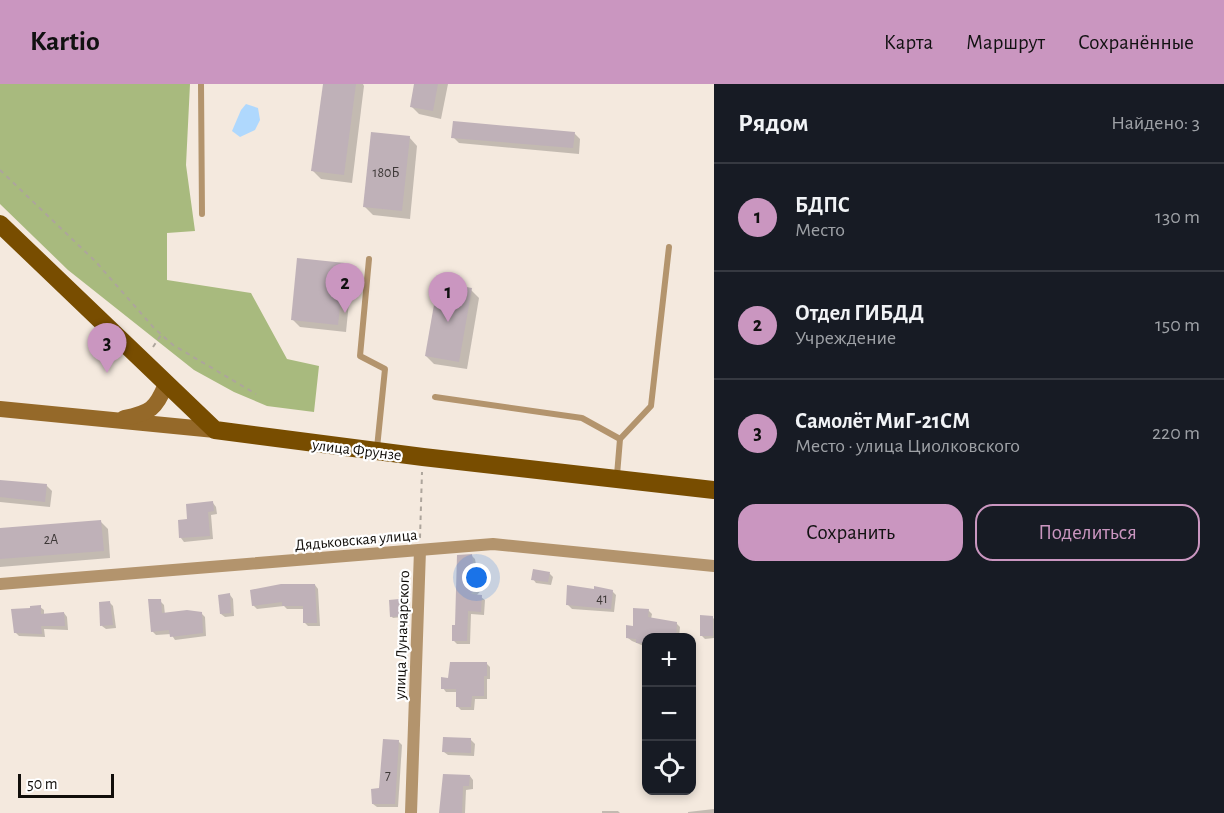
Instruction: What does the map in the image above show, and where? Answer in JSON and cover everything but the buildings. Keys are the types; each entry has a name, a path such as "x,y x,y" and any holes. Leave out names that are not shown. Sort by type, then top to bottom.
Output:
{"main road":[{"path":"0,224 215,430"},
{"path":"111,421 139,415 153,409 159,402 166,384"},
{"name":"улица Фрунзе","path":"0,409 215,430 423,457 714,490"}],"street":[{"name":"Дядьковская улица","path":"0,584 493,544 714,566"},
{"name":"улица Луначарского","path":"411,813 420,550"}],"lane":[{"path":"201,84 202,214"},
{"path":"616,479 620,439 651,406 669,248"},
{"path":"369,259 360,356 385,369 377,451"},
{"path":"435,397 582,418 620,439"}],"path":[{"path":"0,170 96,262 161,335 173,345 256,394"},
{"path":"153,347 161,335"},
{"name":"улица Луначарского","path":"420,550 423,457"}],"green space":[{"path":"0,84 190,84 186,165 195,231 167,233 167,280 251,293 287,359 319,366 314,412 267,406 234,392 194,370 68,270 0,204"}],"water":[{"path":"246,104 258,108 260,120 255,130 240,137 232,131"}],"place":[{"name":"Отдел ГИБДД","path":"345,313"},
{"name":"БДПС","path":"448,322"},
{"name":"Самолёт МиГ-21СМ","path":"107,373"}]}
